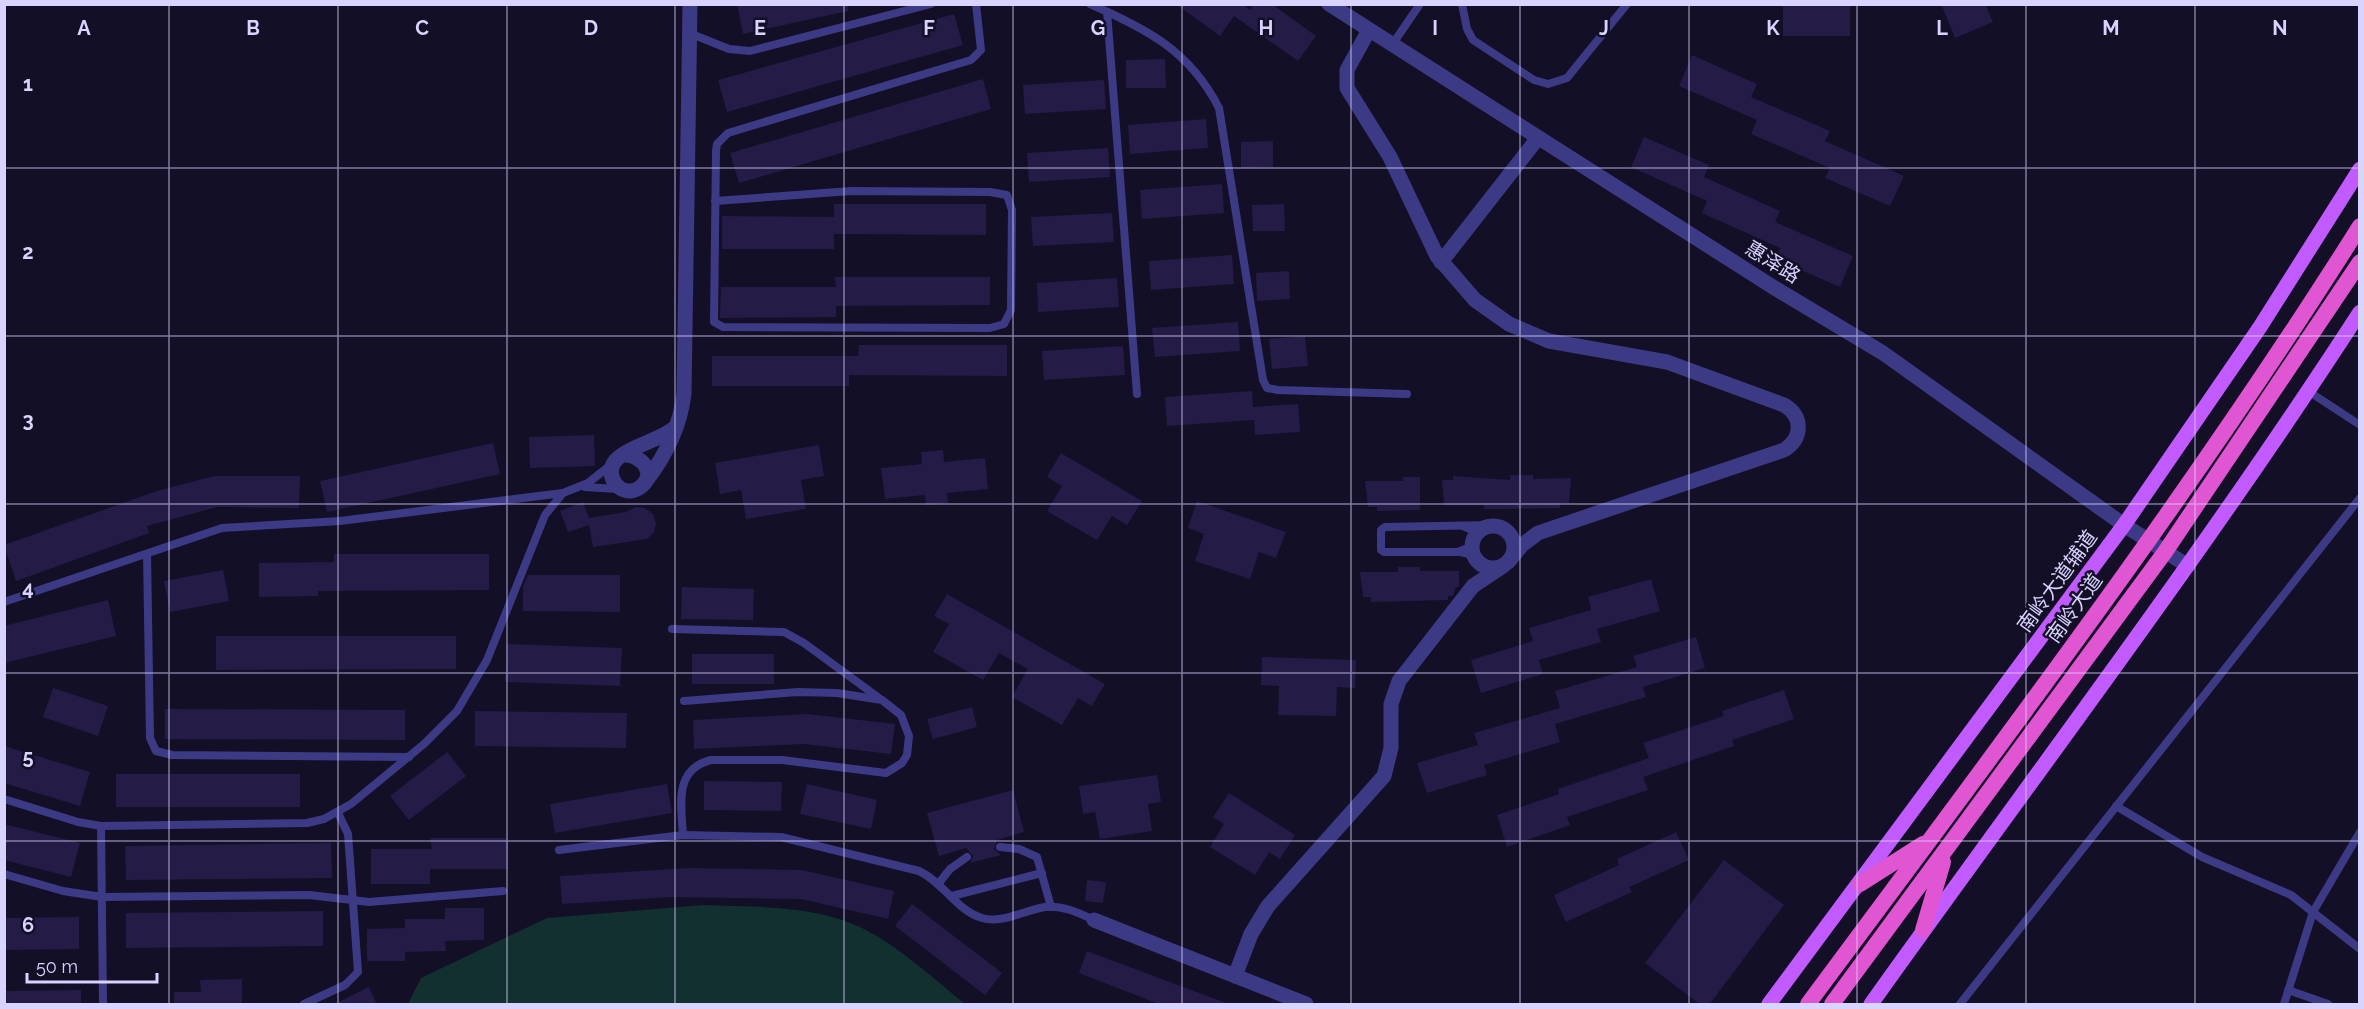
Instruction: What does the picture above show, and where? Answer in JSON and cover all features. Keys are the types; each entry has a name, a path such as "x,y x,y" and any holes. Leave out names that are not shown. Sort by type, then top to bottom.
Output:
{"highway":[{"name":"南岭大道","path":"1808,1005 2149,541 2318,292 2360,226"},
{"name":"南岭大道","path":"1832,1005 2165,552 2360,262"},
{"path":"1860,884 1931,839"},
{"path":"1923,930 1946,850"}],"main road":[{"name":"南岭大道辅道","path":"1769,1005 2124,525 2260,327 2360,169"},
{"path":"1870,1005 2188,566 2360,312"}],"street":[{"path":"676,427 668,434 620,457 611,468 611,477 617,487 627,491 638,489 646,481 667,451 676,427 684,394 690,4"},
{"name":"惠泽路","path":"1329,4 1538,138 1883,353 2124,525 2188,566"},
{"path":"1369,30 1347,70 1347,88 1390,157 1441,262 1475,300 1509,324 1528,333 1570,346 1620,352 1667,362 1784,405 1797,417 1797,436 1784,450 1538,533 1522,545 1506,564 1489,568 1477,561 1473,555 1472,541 1480,530 1497,526 1518,532 1538,533"},
{"path":"1441,262 1538,138"},
{"path":"620,457 634,455 642,460 648,470 646,481"},
{"path":"1235,976 1251,934 1268,906 1384,776 1391,748 1390,704 1399,681 1473,586 1486,574 1506,564 1513,556 1514,541 1497,526"},
{"path":"1473,586 1478,575 1477,561"},
{"path":"1094,920 1306,1005"}],"lane":[{"path":"689,33 729,49 750,51 931,4"},
{"path":"715,201 851,191 990,192 1007,195 1012,210 1008,318 1004,324 990,328 719,327 714,322 715,201 717,144 728,134 971,60 981,50 976,4"},
{"path":"1090,4 1155,36 1173,48 1207,86 1219,108 1263,380 1267,388 1407,393"},
{"path":"1392,45 1420,4"},
{"path":"1462,4 1468,33 1473,40 1534,80 1548,84 1567,78 1627,4"},
{"path":"1107,12 1137,394"},
{"path":"2308,392 2360,425"},
{"path":"4,602 222,528 340,521 563,493 597,477 620,457"},
{"path":"576,488 598,486 627,491"},
{"path":"4,799 78,822 101,826 307,823 338,813 409,757 456,711 478,679 545,515 563,493"},
{"path":"1960,1005 2360,498"},
{"path":"1460,552 1468,548 1472,541 1472,530 1463,526"},
{"path":"1477,561 1469,554 1460,552 1384,552 1381,550 1381,532 1385,527 1497,526"},
{"path":"147,554 150,738 156,751 172,755 409,757"},
{"path":"672,629 784,632 804,643 882,700 901,716 909,735 907,755 896,769 873,773 783,760 711,760 701,763 685,777 682,786 683,835"},
{"path":"684,701 811,691 882,700"},
{"path":"2116,806 2202,857 2291,895 2360,949"},
{"path":"304,1005 345,985 356,977 358,966 348,834 338,813"},
{"path":"101,826 103,1005"},
{"path":"2284,1005 2313,912 2360,832"},
{"path":"559,850 683,835 782,837 919,872 939,883 970,913 990,920 1051,907 1070,910 1094,920"},
{"path":"1000,847 1031,852 1039,860 1051,907"},
{"path":"939,883 950,869 967,857"},
{"path":"952,896 1042,873"},
{"path":"4,874 63,891 102,897 309,895 353,901 388,902 502,891"},
{"path":"2288,990 2328,1005"}],"green space":[{"path":"704,905 787,909 828,916 847,922 866,930 892,946 965,1004 408,1004 421,978 547,918"}],"building":[{"path":"737,4 848,4 848,11 743,34"},
{"path":"1176,4 1243,4 1250,10 1254,4 1272,4 1316,36 1298,61 1234,16 1220,36"},
{"path":"1783,4 1850,4 1850,36 1783,36"},
{"path":"1941,4 1985,4 1993,22 1955,38"},
{"path":"954,14 963,45 727,112 718,80"},
{"path":"1692,55 1757,84 1751,97 1830,131 1825,141 1904,176 1890,206 1825,178 1830,168 1751,134 1757,120 1679,86"},
{"path":"1165,59 1166,88 1126,88 1126,60"},
{"path":"983,79 991,109 739,183 730,153"},
{"path":"1104,80 1106,109 1025,114 1023,85"},
{"path":"1206,119 1208,148 1130,154 1128,125"},
{"path":"1644,137 1709,165 1704,177 1780,211 1775,222 1853,256 1840,287 1775,259 1780,248 1702,213 1707,201 1631,167"},
{"path":"1273,141 1273,167 1241,168 1241,142"},
{"path":"1108,148 1110,177 1029,182 1027,153"},
{"path":"1222,184 1224,213 1142,219 1140,190"},
{"path":"834,204 986,204 986,235 834,234 834,249 722,249 722,216 834,217"},
{"path":"1284,204 1285,231 1253,231 1252,205"},
{"path":"1112,213 1114,242 1033,246 1031,217"},
{"path":"1232,255 1234,284 1151,290 1149,261"},
{"path":"1289,271 1290,299 1257,301 1256,273"},
{"path":"835,277 990,277 990,305 836,306 836,317 720,318 721,287 836,287"},
{"path":"1117,278 1119,307 1038,312 1037,283"},
{"path":"1238,322 1240,351 1155,357 1152,328"},
{"path":"1305,336 1308,366 1272,369 1269,339"},
{"path":"859,345 1007,345 1007,376 849,375 849,386 712,386 712,356 858,356"},
{"path":"1123,346 1125,375 1044,380 1042,351"},
{"path":"1252,391 1253,407 1298,404 1300,432 1255,435 1254,420 1167,426 1165,397"},
{"path":"594,435 595,466 530,468 529,437"},
{"path":"493,443 500,474 327,512 320,481"},
{"path":"819,445 824,476 801,480 806,509 746,519 741,490 720,494 715,463"},
{"path":"943,450 944,462 985,458 988,489 947,493 948,503 926,505 925,495 885,499 881,468 922,464 921,452"},
{"path":"1061,453 1142,501 1127,525 1112,516 1097,540 1047,511 1062,486 1047,477"},
{"path":"1510,475 1533,475 1533,479 1571,478 1569,503 1560,503 1560,508 1503,509 1484,509 1484,505 1444,505 1442,480 1453,480 1453,476 1510,480"},
{"path":"214,476 300,476 299,508 217,507 147,526 149,533 16,581 4,545 157,491"},
{"path":"1403,477 1420,477 1420,510 1377,511 1377,507 1368,507 1365,481 1403,481"},
{"path":"1197,501 1286,532 1276,558 1259,552 1250,579 1195,561 1204,534 1188,528"},
{"path":"583,502 589,518 626,512 636,507 645,508 653,514 656,523 654,532 647,539 593,547 589,525 568,532 560,511"},
{"path":"334,554 489,554 489,590 318,591 318,596 259,597 259,563 334,562"},
{"path":"1398,567 1420,567 1420,571 1459,571 1459,587 1456,587 1453,596 1448,596 1448,600 1371,602 1371,597 1363,597 1360,572 1398,572"},
{"path":"223,570 229,601 170,612 164,581"},
{"path":"528,575 620,575 620,612 523,611 523,587"},
{"path":"1651,579 1660,611 1597,629 1601,642 1539,660 1543,674 1481,693 1471,660 1533,641 1529,628 1591,610 1588,597"},
{"path":"682,587 754,589 753,620 681,619"},
{"path":"947,594 1105,684 1092,706 1078,698 1062,725 1012,697 1028,669 999,653 983,680 933,652 949,624 934,616"},
{"path":"108,600 116,636 4,663 4,626"},
{"path":"216,636 456,636 456,669 216,670"},
{"path":"1696,637 1705,668 1643,687 1646,697 1555,724 1560,742 1484,765 1487,775 1427,793 1417,763 1478,745 1474,733 1560,708 1555,691 1637,667 1633,656"},
{"path":"507,644 622,648 620,686 505,682"},
{"path":"692,654 774,654 774,684 692,684"},
{"path":"1262,657 1356,660 1355,688 1337,687 1336,716 1278,715 1279,686 1261,685"},
{"path":"53,688 108,706 98,736 43,717"},
{"path":"1784,690 1794,719 1732,740 1734,746 1643,777 1648,790 1567,817 1570,825 1507,847 1497,815 1559,794 1558,789 1649,758 1643,743 1724,716 1722,711"},
{"path":"972,707 977,727 933,739 927,719"},
{"path":"165,709 405,710 405,740 165,739"},
{"path":"475,711 627,713 626,748 475,746"},
{"path":"808,714 895,724 891,754 803,744 694,749 693,720"},
{"path":"4,746 90,772 80,806 4,783"},
{"path":"447,752 466,776 409,820 390,796"},
{"path":"116,774 300,774 300,807 116,807"},
{"path":"1157,775 1161,802 1148,804 1152,831 1100,839 1095,812 1083,814 1079,786"},
{"path":"704,781 782,782 781,811 704,810"},
{"path":"667,784 672,813 555,833 550,804"},
{"path":"807,784 877,800 871,829 800,814"},
{"path":"1013,790 1024,832 997,840 994,849 1001,855 970,863 973,856 966,848 939,856 927,813"},
{"path":"1229,793 1295,835 1280,859 1269,852 1255,875 1210,847 1224,824 1213,817"},
{"path":"4,824 80,843 71,877 4,860"},
{"path":"1676,832 1689,860 1629,887 1632,892 1566,922 1554,895 1619,865 1617,859"},
{"path":"430,838 508,838 508,869 430,869 430,884 371,884 371,849 432,849"},
{"path":"331,843 332,878 126,880 125,846"},
{"path":"1724,860 1784,905 1709,1005 1701,1005 1645,963"},
{"path":"689,868 802,870 894,891 888,919 801,899 672,897 562,904 560,876"},
{"path":"1087,880 1106,882 1103,903 1085,901"},
{"path":"912,904 1002,973 985,995 895,926"},
{"path":"445,908 484,908 484,940 445,941 446,951 405,952 405,961 367,961 367,929 405,928 405,919 445,919"},
{"path":"323,911 323,946 126,948 126,913"},
{"path":"79,917 79,949 4,950 4,918"},
{"path":"1087,951 1226,1003 1225,1005 1161,1005 1079,973"},
{"path":"242,979 242,1005 174,1005 174,992 201,992 200,980"},
{"path":"369,987 377,1005 333,1005"},
{"path":"81,990 81,1005 4,1005 4,991"}]}
